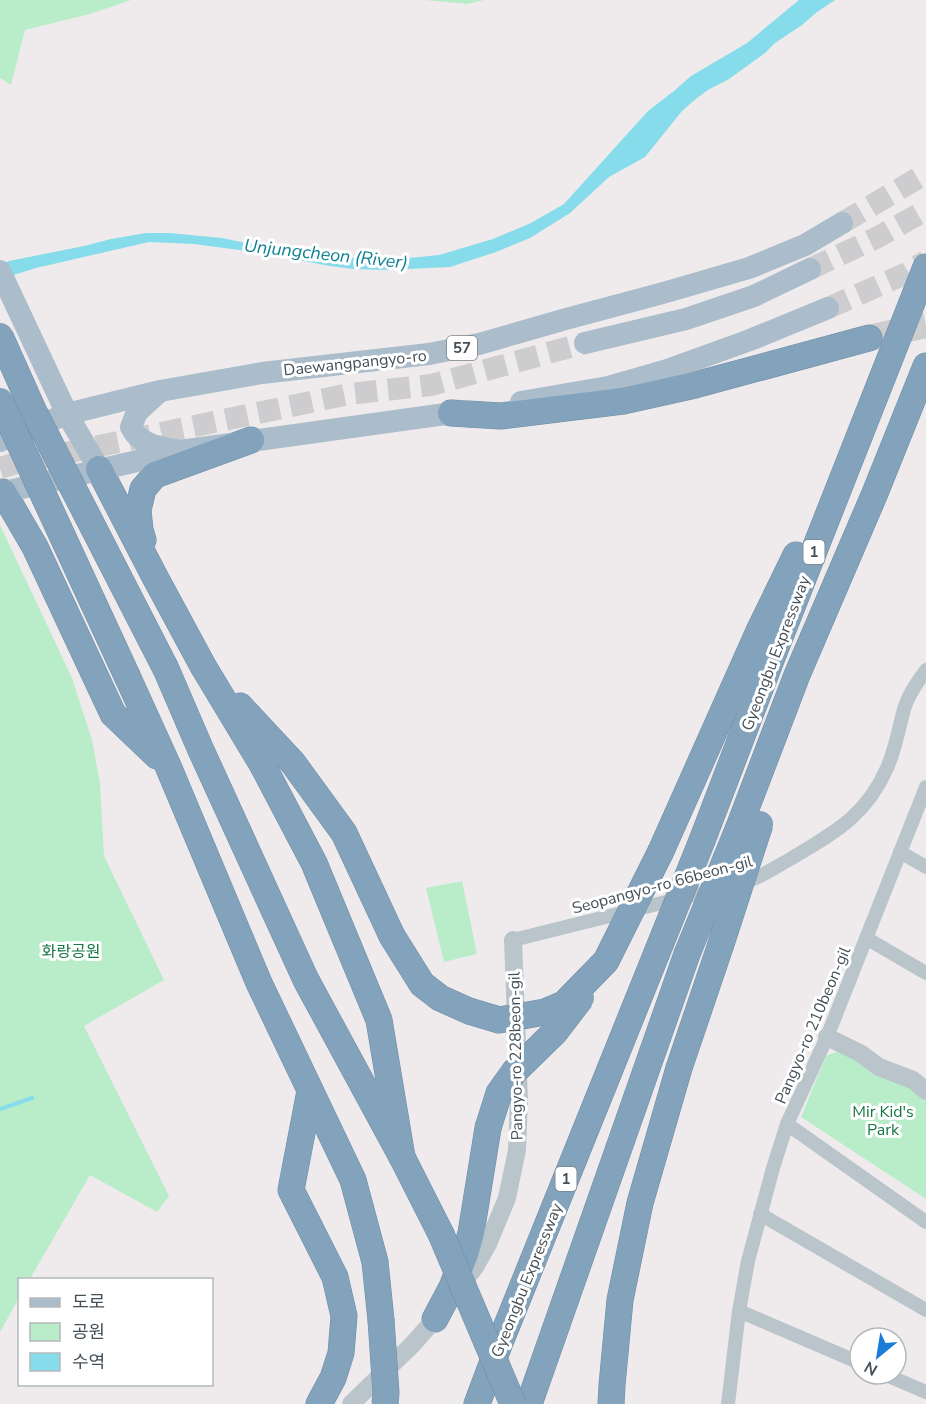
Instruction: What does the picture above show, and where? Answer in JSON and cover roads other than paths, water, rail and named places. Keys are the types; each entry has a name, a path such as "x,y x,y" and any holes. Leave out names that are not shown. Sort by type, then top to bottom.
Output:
{"highway":[{"name":"Gyeongbu Expressway","path":"477,1404 704,838 771,660 926,267"},
{"path":"0,336 34,412 166,669 306,980 441,1234 513,1404"},
{"path":"451,413 501,416 623,400 695,385 870,338"},
{"name":"Gyeongbu Expressway","path":"749,825 798,675 926,366"},
{"path":"435,1319 452,1287 471,1233 488,1128 499,1094 514,1072 555,1032 576,1006 606,961 662,851 759,631 878,388"},
{"path":"0,401 168,766 259,983 353,1180 375,1262 381,1320 385,1404"},
{"path":"155,577 140,530 138,510 142,489 155,475 251,440"},
{"path":"99,469 203,666 262,764 314,862 379,1020 402,1157"},
{"path":"1,488 35,547 113,714 168,766"},
{"path":"0,517 15,527 35,547"},
{"path":"203,666 293,763 344,833 392,936 422,984 440,998 469,1011 499,1020 545,1012 564,1004 606,961"},
{"path":"611,1404 620,1300 640,1203 679,1068 720,947 749,825"},
{"name":"1","path":"529,1404 687,954 749,825"},
{"path":"310,1091 291,1190 335,1277 344,1316 341,1353 333,1378 319,1404"}],"main road":[{"name":"Daewangpangyo-ro","path":"0,441 67,414 160,391 262,373 429,354 479,344 749,268 805,245 842,223"},
{"path":"585,343 687,319 754,296 810,269"},
{"path":"0,271 67,414 99,469"},
{"path":"1,488 180,451 451,413 608,387 667,370 828,308"},
{"path":"160,391 137,412 131,427 134,434 152,446 180,451"}],"street":[{"name":"Seopangyo-ro 66beon-gil","path":"513,940 754,880 829,837 861,809 875,791 888,767 914,685 926,670"},
{"name":"Pangyo-ro 210beon-gil","path":"728,1404 739,1311 748,1261 787,1124 827,1036 926,787"},
{"path":"900,852 926,867"},
{"name":"Pangyo-ro 210beon-gil","path":"866,938 926,973"},
{"name":"Pangyo-ro 228beon-gil","path":"351,1404 412,1345 475,1267 488,1244 507,1198 517,1150 519,1100 513,940"},
{"path":"827,1036 860,1053 879,1067 912,1080 926,1091"},
{"name":"Pangyo-ro 210beon-gil","path":"787,1124 926,1222"},
{"path":"760,1214 926,1310"},
{"path":"739,1311 848,1359"},
{"path":"908,1384 926,1392"}],"water":[{"path":"799,0 835,0 729,79 697,98 682,111 645,157 609,177 570,213 530,238 496,252 450,267 353,269 194,244 149,242 36,268 0,281 0,265 9,261 146,233 222,238 265,247 352,258 399,259 439,255 493,239 531,223 564,204 648,111 691,76 747,43"}],"waterway":[{"path":"0,1109 32,1098"}],"tunnel":[{"path":"842,223 926,171"},
{"path":"810,269 878,237 926,210"},
{"path":"828,308 907,273 926,261"},
{"path":"869,338 926,325"},
{"path":"0,468 349,394 431,385 585,343"}],"water label":[{"name":"Unjungcheon (River)","path":"326,254"}],"park label":[{"name":"화랑공원","path":"71,951"},
{"name":"Mir Kid's Park","path":"883,1120"}]}
